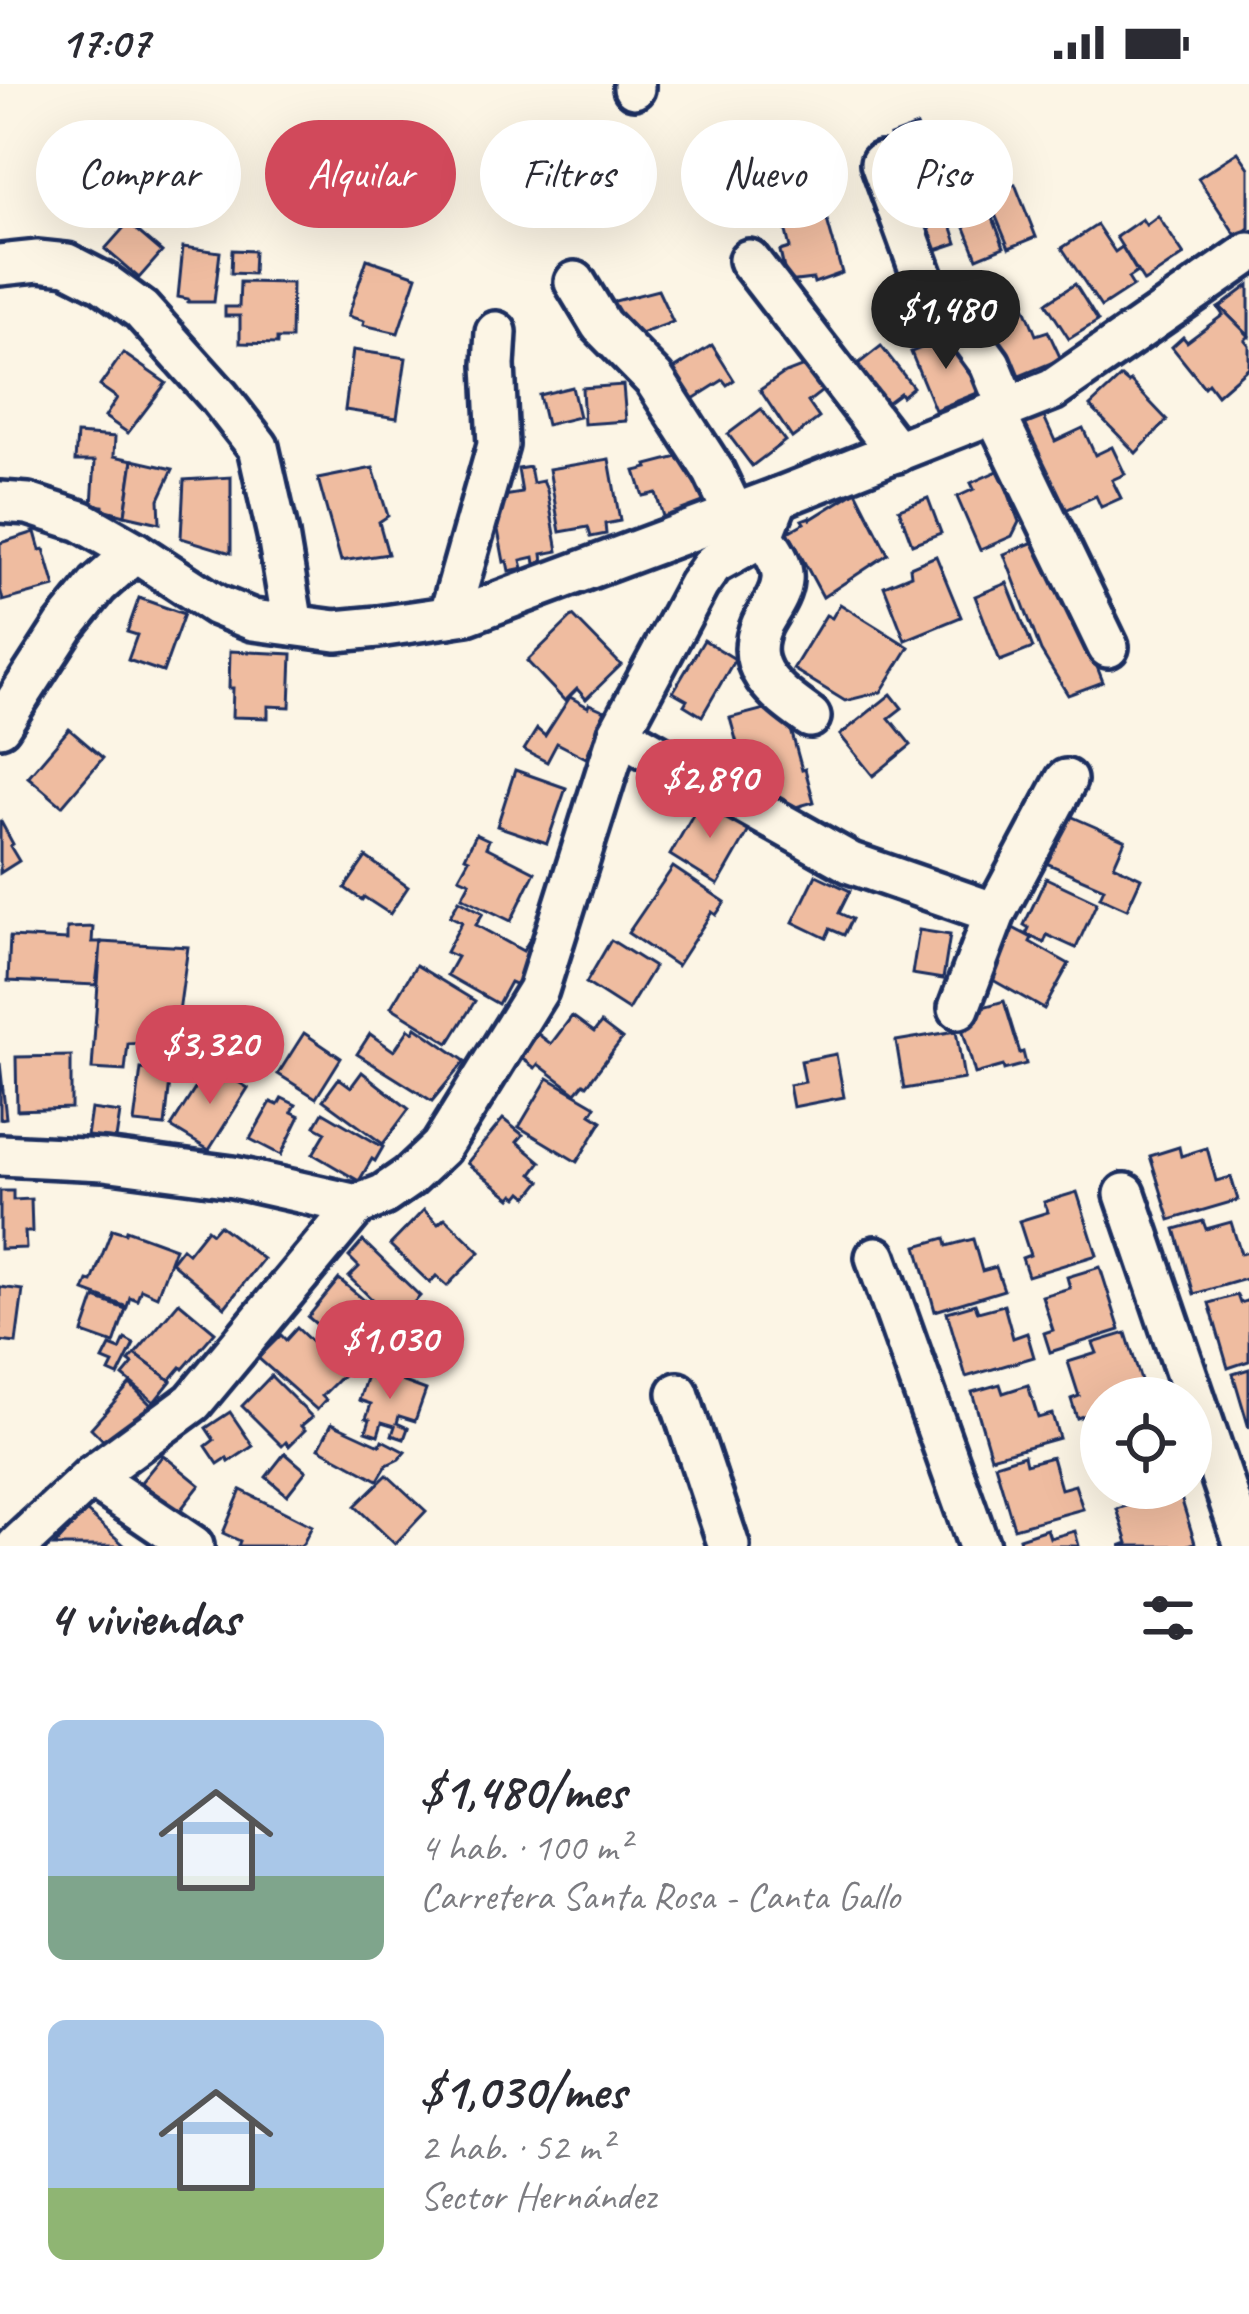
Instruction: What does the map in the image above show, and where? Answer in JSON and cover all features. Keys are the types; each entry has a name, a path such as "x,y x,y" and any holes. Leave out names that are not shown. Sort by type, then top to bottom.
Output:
{"street":[{"path":"905,228 926,286 990,364 1001,410 1108,646"},
{"path":"17,1546 91,1477 193,1402 357,1205 383,1195 441,1147 538,990 619,734 698,585 748,525 778,498 1052,391 1249,253"},
{"path":"749,260 896,452"},
{"path":"0,265 68,264 104,284 141,310 219,398 258,447 293,626"},
{"path":"575,282 601,325 654,379 748,525 779,562 783,579 755,644 757,663 779,695 809,717"},
{"path":"449,616 498,445 496,332"},
{"path":"0,502 81,521 216,605 253,620 336,631 467,614 748,525"},
{"path":"0,726 64,627 98,585 135,552"},
{"path":"619,734 851,863 995,913"},
{"path":"959,1008 995,913 1066,780"},
{"path":"0,1155 104,1160 233,1177 357,1205"},
{"path":"1124,1194 1245,1546"},
{"path":"875,1257 979,1546"},
{"path":"678,1393 729,1546"},
{"path":"91,1477 193,1546"}],"building":[{"path":"1238,152 1249,168 1249,228 1237,237 1198,178"},
{"path":"1013,185 1036,237 1009,248 1001,228 1013,228"},
{"path":"1158,216 1184,255 1144,282 1116,237 1142,219 1146,225"},
{"path":"1097,225 1115,252 1122,247 1137,272 1128,278 1133,286 1101,307 1062,248"},
{"path":"124,228 134,228 162,252 139,278 105,249"},
{"path":"785,228 829,228 842,273 814,283 813,279 787,282 780,251 790,248"},
{"path":"922,228 952,228 957,243 930,252"},
{"path":"965,228 997,228 1004,247 977,258"},
{"path":"183,247 220,252 214,302 178,297"},
{"path":"232,250 254,251 253,274 231,273"},
{"path":"367,259 417,276 398,333 363,325 364,321 348,316"},
{"path":"240,282 292,283 291,339 277,339 277,344 240,343 240,316 225,316 225,307 239,307"},
{"path":"1075,284 1098,321 1069,339 1046,303"},
{"path":"1249,285 1249,336 1220,307"},
{"path":"1014,288 1036,335 1048,331 1061,359 1010,380 1007,357 986,304"},
{"path":"658,290 673,322 624,340 611,302"},
{"path":"1220,307 1249,336 1245,340 1249,367 1217,395 1208,383 1204,387 1172,347 1183,337 1187,342 1223,315"},
{"path":"956,334 980,392 935,410 911,352"},
{"path":"712,345 734,380 727,385 723,380 685,404 666,374"},
{"path":"881,346 913,387 884,405 849,371"},
{"path":"353,350 406,358 397,418 345,410"},
{"path":"123,353 166,383 128,433 105,417 117,398 100,386"},
{"path":"814,362 830,385 808,402 819,418 792,438 760,390 783,374"},
{"path":"1121,377 1167,420 1136,453 1090,406"},
{"path":"623,385 626,421 584,424 582,388"},
{"path":"572,387 579,417 546,425 539,395"},
{"path":"761,409 785,441 752,466 728,434"},
{"path":"1041,410 1055,441 1083,428 1095,455 1112,447 1125,474 1112,480 1121,498 1101,507 1096,496 1061,512 1021,419"},
{"path":"77,434 115,437 114,456 133,460 125,515 92,505 95,461 75,461"},
{"path":"693,453 710,511 664,520 656,493 643,496 635,471"},
{"path":"609,459 620,521 605,524 606,534 591,537 588,527 560,532 549,469"},
{"path":"133,460 173,469 159,499 160,523 125,515"},
{"path":"530,467 533,483 543,481 547,490 558,551 542,554 543,562 535,564 534,557 521,560 523,568 509,571 492,498 522,493 518,469"},
{"path":"373,468 388,516 379,522 388,554 341,561 318,479"},
{"path":"1000,470 1019,522 1012,536 980,550 957,497 974,489 971,483"},
{"path":"231,477 231,553 181,538 184,480"},
{"path":"856,491 888,554 823,597 788,532"},
{"path":"928,498 941,533 912,544 899,509"},
{"path":"35,532 55,587 3,601 0,543"},
{"path":"1046,537 1103,682 1068,695 1041,651 1004,554"},
{"path":"936,556 961,617 905,640 884,586 911,575 910,567"},
{"path":"1007,583 1033,648 1000,661 975,596"},
{"path":"139,598 184,614 163,672 128,660 137,635 127,632"},
{"path":"840,604 909,647 881,692 845,701 793,669 826,615 832,618"},
{"path":"573,616 621,665 586,699 577,689 565,701 527,661"},
{"path":"704,640 735,659 702,716 673,692"},
{"path":"230,651 292,654 290,707 268,706 268,718 232,717"},
{"path":"891,694 902,708 889,718 911,745 873,776 840,735"},
{"path":"570,697 605,711 586,758 557,743 547,762 524,750 537,729 545,736"},
{"path":"784,704 814,802 781,811 748,783 730,718"},
{"path":"69,729 103,758 62,806 28,777"},
{"path":"515,770 566,788 547,843 497,826"},
{"path":"703,797 751,827 718,885 670,855"},
{"path":"1059,811 1125,840 1114,865 1141,878 1127,909 1100,897 1104,888 1039,856"},
{"path":"0,820 19,861 0,873"},
{"path":"476,834 489,840 486,847 535,872 511,921 462,897 470,882 459,877"},
{"path":"366,857 408,887 390,914 345,888"},
{"path":"673,867 725,902 716,915 712,912 677,966 628,933"},
{"path":"816,875 850,891 839,913 852,919 844,935 830,929 826,938 793,922"},
{"path":"1046,878 1097,902 1076,948 1047,935 1044,943 1026,934 1029,928 1024,925"},
{"path":"459,900 483,913 476,925 523,951 530,939 539,944 517,985 510,982 498,1004 447,975 457,957 446,952 462,922 450,916"},
{"path":"93,927 92,942 101,942 96,985 8,981 10,937 67,940 67,928"},
{"path":"1013,928 1069,964 1044,1009 991,979 995,971 990,968"},
{"path":"919,930 950,935 943,979 912,974"},
{"path":"611,940 654,967 628,1010 586,983"},
{"path":"101,942 188,947 174,1048 128,1044 125,1071 92,1069"},
{"path":"416,965 475,1001 449,1043 391,1007"},
{"path":"1004,1001 1026,1064 975,1074 958,1014"},
{"path":"572,1016 594,1032 601,1023 622,1039 576,1093 538,1064 535,1068 521,1058 538,1034 551,1044"},
{"path":"416,1027 465,1061 432,1101 357,1054 370,1034 394,1051 409,1029 413,1032"},
{"path":"956,1031 964,1079 904,1089 896,1041"},
{"path":"304,1033 341,1058 316,1098 278,1074"},
{"path":"836,1054 844,1097 793,1107 789,1085 805,1082 801,1061"},
{"path":"71,1056 71,1108 17,1110 16,1057"},
{"path":"0,1063 6,1118 0,1119"},
{"path":"210,1065 248,1088 209,1150 171,1127"},
{"path":"141,1069 171,1072 165,1126 134,1123"},
{"path":"362,1072 409,1109 383,1144 323,1100 339,1078 351,1087"},
{"path":"548,1078 596,1106 591,1114 602,1121 577,1162 519,1127"},
{"path":"282,1098 296,1105 292,1112 300,1116 281,1155 250,1139 271,1102 278,1105"},
{"path":"91,1109 120,1113 116,1139 87,1136"},
{"path":"323,1112 383,1147 359,1181 313,1154 326,1132 315,1126"},
{"path":"503,1119 523,1135 517,1142 541,1162 532,1174 541,1181 528,1197 522,1192 511,1198 467,1163"},
{"path":"1179,1147 1181,1156 1207,1148 1216,1181 1231,1177 1238,1200 1170,1220 1150,1156"},
{"path":"0,1191 13,1191 13,1200 31,1199 32,1232 25,1232 26,1248 0,1249"},
{"path":"1077,1192 1097,1255 1028,1276 1022,1258 1030,1255 1019,1221 1048,1212 1044,1202"},
{"path":"424,1210 438,1224 445,1218 480,1252 447,1286 436,1276 430,1283 390,1245"},
{"path":"1203,1221 1206,1229 1231,1222 1241,1254 1249,1252 1249,1278 1194,1294 1175,1229"},
{"path":"219,1225 263,1259 225,1307 171,1262 182,1248 188,1253 207,1229 212,1233"},
{"path":"112,1229 175,1248 157,1296 141,1289 137,1300 130,1297 127,1307 84,1291"},
{"path":"945,1238 947,1246 973,1239 982,1271 996,1267 1004,1290 935,1311 917,1246"},
{"path":"363,1241 420,1296 398,1319 349,1277 359,1267 349,1257"},
{"path":"1100,1267 1120,1330 1050,1352 1044,1333 1053,1330 1042,1296 1070,1288 1067,1277"},
{"path":"339,1279 372,1307 341,1345 308,1317"},
{"path":"0,1287 23,1290 16,1343 0,1341"},
{"path":"1237,1295 1240,1303 1249,1300 1249,1361 1228,1368 1209,1303"},
{"path":"95,1298 126,1309 114,1344 83,1333"},
{"path":"179,1302 215,1332 170,1380 135,1354"},
{"path":"975,1304 978,1312 1004,1305 1013,1338 1027,1333 1034,1357 966,1377 947,1312"},
{"path":"297,1328 345,1373 322,1396 326,1400 317,1410 258,1358 281,1335 286,1340"},
{"path":"1126,1333 1140,1377 1080,1377 1080,1417 1077,1418 1071,1399 1079,1396 1068,1362 1097,1353 1093,1343"},
{"path":"125,1339 134,1344 118,1376 109,1372 113,1364 103,1360 110,1346 120,1350"},
{"path":"135,1354 171,1381 154,1402 123,1376"},
{"path":"369,1369 426,1390 415,1421 399,1416 397,1423 408,1428 404,1439 392,1435 395,1426 382,1422 378,1435 366,1431 371,1404 359,1400"},
{"path":"1249,1369 1249,1428 1233,1374"},
{"path":"271,1376 312,1417 289,1446 286,1442 282,1446 242,1406"},
{"path":"130,1384 151,1405 108,1445 91,1428"},
{"path":"1000,1384 1003,1393 1028,1385 1038,1418 1052,1414 1059,1438 991,1457 972,1392"},
{"path":"230,1412 253,1446 218,1464 206,1446 214,1440 206,1428"},
{"path":"332,1423 405,1452 387,1465 378,1480 319,1448"},
{"path":"285,1453 306,1471 287,1495 266,1477"},
{"path":"163,1455 200,1485 178,1513 141,1482"},
{"path":"1024,1455 1026,1464 1052,1457 1061,1489 1075,1485 1083,1509 1014,1528 995,1464"},
{"path":"387,1475 426,1511 395,1544 355,1506"},
{"path":"241,1490 312,1526 303,1544 238,1546 240,1541 223,1533"},
{"path":"1117,1509 1184,1509 1195,1543 1120,1546 1128,1543"},
{"path":"86,1511 125,1546 54,1546"},
{"path":"1047,1529 1050,1538 1075,1531 1079,1546 1021,1546 1019,1538"}]}
